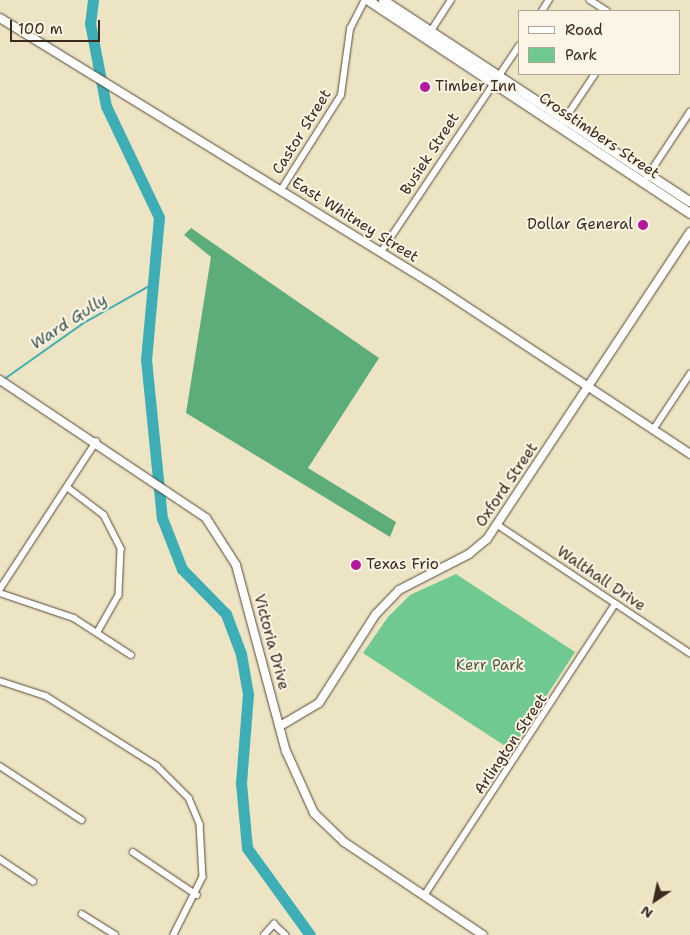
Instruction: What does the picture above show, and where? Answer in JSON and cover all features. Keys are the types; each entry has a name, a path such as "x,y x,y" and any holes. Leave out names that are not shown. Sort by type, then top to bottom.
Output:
{"main road":[{"name":"Crosstimbers Street","path":"366,0 428,34"},
{"name":"Crosstimbers Street","path":"383,0 428,34 646,179 690,213"},
{"name":"Crosstimbers Street","path":"646,179 690,202"}],"street":[{"name":"Castor Street","path":"281,190 341,95 350,29 366,0"},
{"path":"428,34 451,0"},
{"path":"590,0 605,10"},
{"name":"East Whitney Street","path":"0,18 381,252 690,454"},
{"name":"Busiek Street","path":"381,252 518,47"},
{"path":"563,123 594,75"},
{"path":"646,179 690,112"},
{"name":"Oxford Street","path":"280,726 319,703 376,614 399,590 470,554 498,525 690,232"},
{"path":"654,430 690,374"},
{"name":"Victoria Drive","path":"0,380 96,442 206,518 236,565 292,771 314,813 344,842 483,935"},
{"path":"0,589 96,442"},
{"path":"67,487 104,515 121,549 119,595 98,632"},
{"name":"Walthall Drive","path":"498,525 690,653"},
{"path":"0,593 74,618 131,655"},
{"name":"Arlington Street","path":"424,896 615,604"},
{"path":"0,681 35,690 163,771 189,798 200,824 204,863 197,895 174,935"},
{"path":"0,766 82,820"},
{"path":"133,852 197,895"},
{"path":"0,860 33,881"},
{"path":"82,914 115,935"},
{"path":"264,935 274,924 286,935"}],"green space":[{"path":"191,228 379,358 308,468 396,522 390,537 186,413 211,257 184,235"},
{"name":"Kerr Park","path":"456,574 575,652 511,750 363,653 388,617 410,595"}],"waterway":[{"path":"93,0 90,23 106,106 159,217 146,359 162,518 182,569 226,614 241,654 248,694 241,783 247,848 310,935"},
{"name":"Ward Gully","path":"3,380 82,324 153,284"}],"place":[{"name":"Timber Inn","path":"425,87"},
{"name":"Dollar General","path":"643,225"},
{"name":"Texas Frio","path":"356,565"}]}
